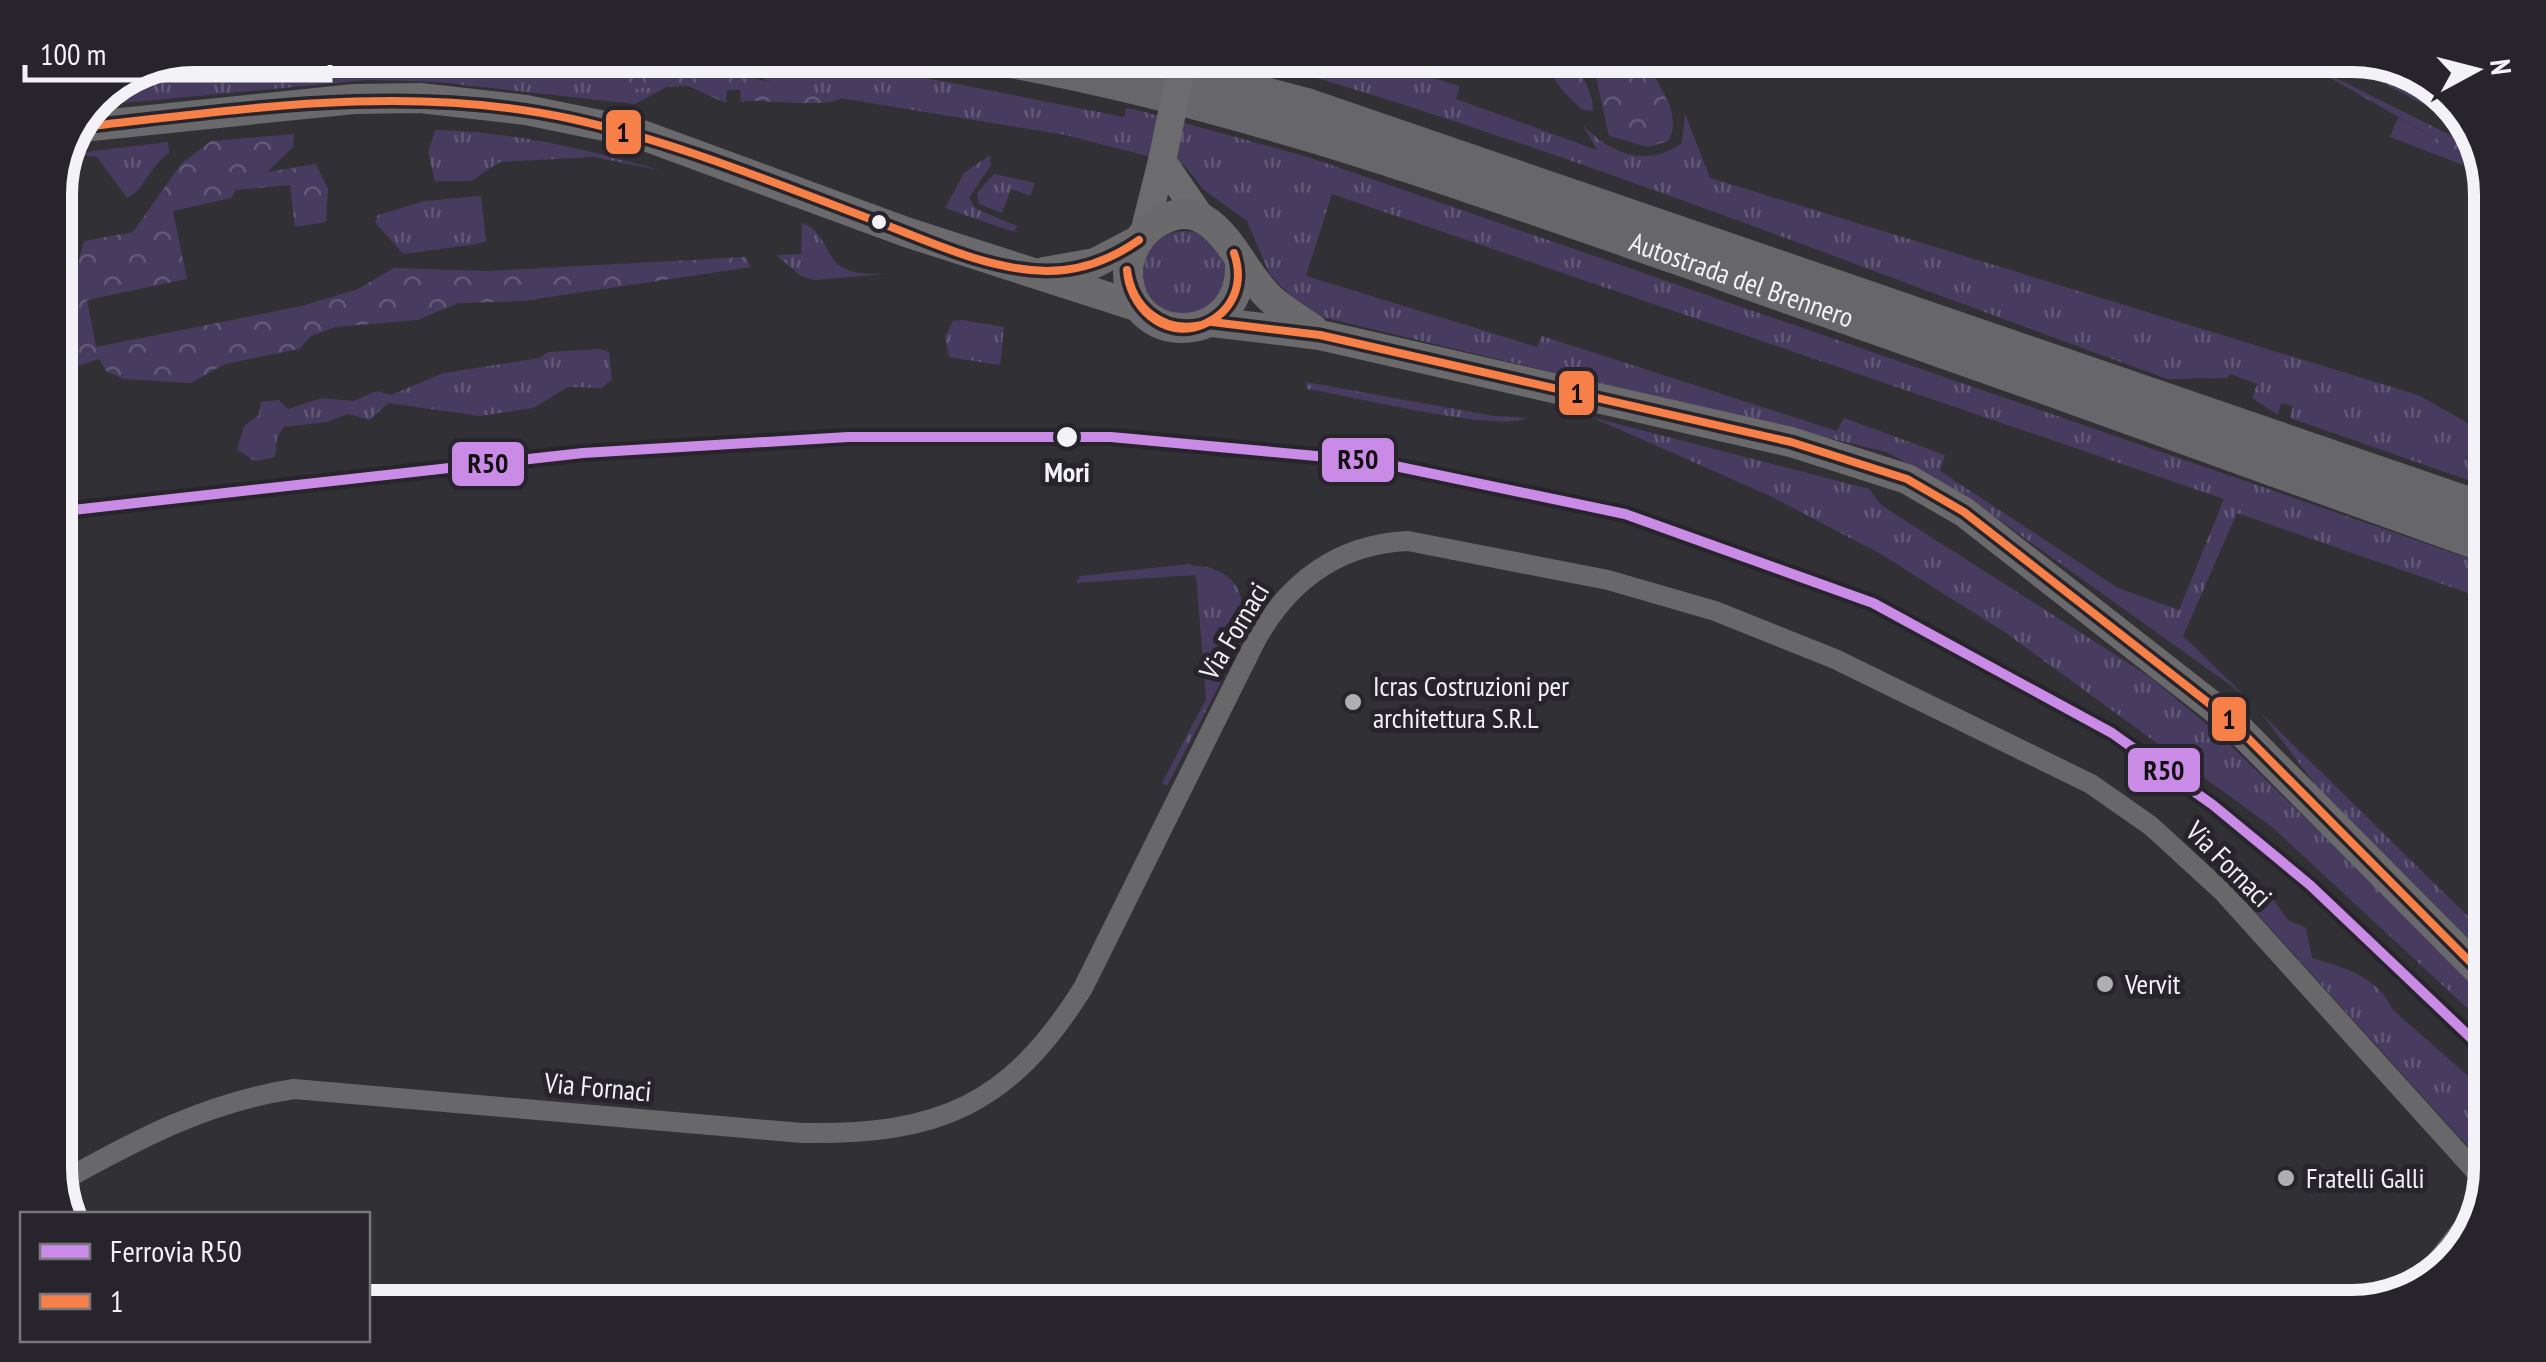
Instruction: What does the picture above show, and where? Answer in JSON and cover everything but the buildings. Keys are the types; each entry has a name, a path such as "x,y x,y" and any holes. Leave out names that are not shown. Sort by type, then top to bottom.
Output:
{"highway":[{"name":"Autostrada del Brennero","path":"1078,73 1275,123 1946,351 2473,540"},
{"name":"Autostrada del Brennero","path":"1184,73 1308,106 2473,506"}],"main road":[{"path":"1139,307 1129,282 1128,265 1141,237 1162,161 1180,73"},
{"path":"94,126 354,100 420,98 526,110 634,132 906,232 1139,307 1160,324 1178,329 1212,322 1320,335 1791,442 1906,479 1964,512 2230,719 2474,966"},
{"path":"1162,161 1202,219 1228,236 1240,265 1268,297 1320,335"},
{"path":"1021,269 1082,267 1171,218 1202,219"},
{"path":"1212,322 1235,297 1240,265"}],"street":[{"name":"Via Fornaci","path":"73,1176 193,1114 249,1096 294,1089 802,1133 869,1134 947,1115 1018,1073 1054,1034 1083,988 1256,640 1288,591 1346,554 1380,542 1408,541 1608,580 1715,611 1836,660 2091,784 2150,826 2224,894 2474,1169"}],"green space":[{"path":"194,73 608,73 627,89 670,85 635,104 437,82 368,80 113,104 155,79"},
{"path":"600,73 733,73 842,98 823,103 741,102 740,90 727,90 726,103 688,86 627,89 602,84"},
{"path":"725,73 901,73 1124,117 1126,108 1137,110 1308,157 2473,560 2473,595 2237,513 2183,636 2244,695 1966,496 1887,452 1309,314 1270,275 1247,221 1204,190 1185,166 1066,135 785,89 755,75","holes":["1332,194 2224,499 2179,610 2118,588 1940,471 1945,455 1844,418 1837,431 1542,336 1537,347 1306,276"]},
{"path":"1300,73 1416,73 1460,86 1456,99 1597,150 1583,125 1605,144 1642,156 1669,151 1682,143 1685,114 1710,178 2418,395 2473,426 2473,482 2290,418 2293,406 2281,403 2278,415 2252,398 2257,384 2230,374 2227,378 2168,379 1706,209"},
{"path":"1552,73 1577,73 1587,84 1593,111 1582,110"},
{"path":"1590,73 1653,73 1671,108 1668,141 1648,147 1609,136 1596,77"},
{"path":"2322,73 2461,141 2467,156"},
{"path":"2367,74 2391,79 2426,98 2426,106"},
{"path":"2398,117 2467,157 2470,168 2390,137"},
{"path":"435,130 550,143 663,171 594,157 500,162 471,181 435,181 428,152"},
{"path":"294,134 293,147 267,172 316,164 328,189 326,222 295,227 290,185 236,190 231,198 173,211 187,279 87,300 96,347 302,306 358,289 394,268 489,271 746,257 751,267 523,301 458,303 418,320 336,327 311,336 299,349 225,364 191,383 124,379 106,371 99,359 75,367 73,263 78,263 84,241 133,232 181,164 211,141"},
{"path":"168,142 169,153 127,198 97,157 81,153"},
{"path":"990,155 991,165 969,198 976,209 1017,226 1014,232 945,208 964,173"},
{"path":"994,174 1035,183 1030,196 1011,189 1002,213 979,204 977,193"},
{"path":"481,196 486,241 477,244 403,254 375,222 378,215 424,201"},
{"path":"802,223 818,234 840,266 850,271 919,271 814,280 801,276 776,255 801,254"},
{"path":"1185,231 1201,234 1215,243 1224,257 1224,289 1215,303 1201,312 1185,315 1169,312 1155,303 1146,289 1143,273 1146,257 1155,243 1169,234"},
{"path":"953,321 1004,327 1000,365 949,357 945,337"},
{"path":"548,352 609,352 612,379 602,388 568,387 533,408 480,416 388,403 370,420 348,414 327,422 284,427 277,438 275,457 255,461 237,450 244,426 259,415 261,402 279,400 288,409 322,398 353,401 377,391 391,395 444,373 540,358"},
{"path":"1306,382 1494,416 1527,418 1486,421 1455,417 1307,389"},
{"path":"1591,417 1869,489 1881,505 2150,677 2222,737 2474,982 2474,1014 2272,827 2006,633 1879,553 1768,495"},
{"path":"1190,564 1210,568 1233,581 1243,610 1241,643 1167,786 1162,783 1206,699 1196,575 1076,583 1080,576"},
{"path":"2261,713 2474,922 2474,949 2333,808"},
{"path":"2220,860 2267,891 2288,920 2306,928 2312,958 2369,981 2393,1010 2474,1081 2474,1153 2223,876 2215,864"}],"rail line":[{"name":"R50","path":"73,510 583,453 848,437 1111,437 1371,461 1625,514 1873,603 2112,733 2213,805 2310,885 2474,1041"}],"transit line":[{"name":"1","path":"94,126 327,103 389,101 511,108 611,128 687,151 1002,266 1047,271 1072,269 1107,258 1139,240"},
{"name":"1","path":"1202,325 1221,313 1233,296 1238,276 1234,253"},
{"name":"1","path":"1127,270 1135,295 1151,315 1174,325 1202,325"},
{"name":"1","path":"1127,270 1134,296 1151,317 1174,328 1202,325"},
{"name":"1","path":"1212,322 1320,335 1791,442 1907,479 1964,512 2229,719 2474,966"}],"place":[{"name":"Mori","path":"1067,437"},
{"name":"Icras Costruzioni per architettura S.R.L","path":"1353,702"},
{"name":"Vervit","path":"2105,984"},
{"name":"Fratelli Galli","path":"2286,1178"}]}
